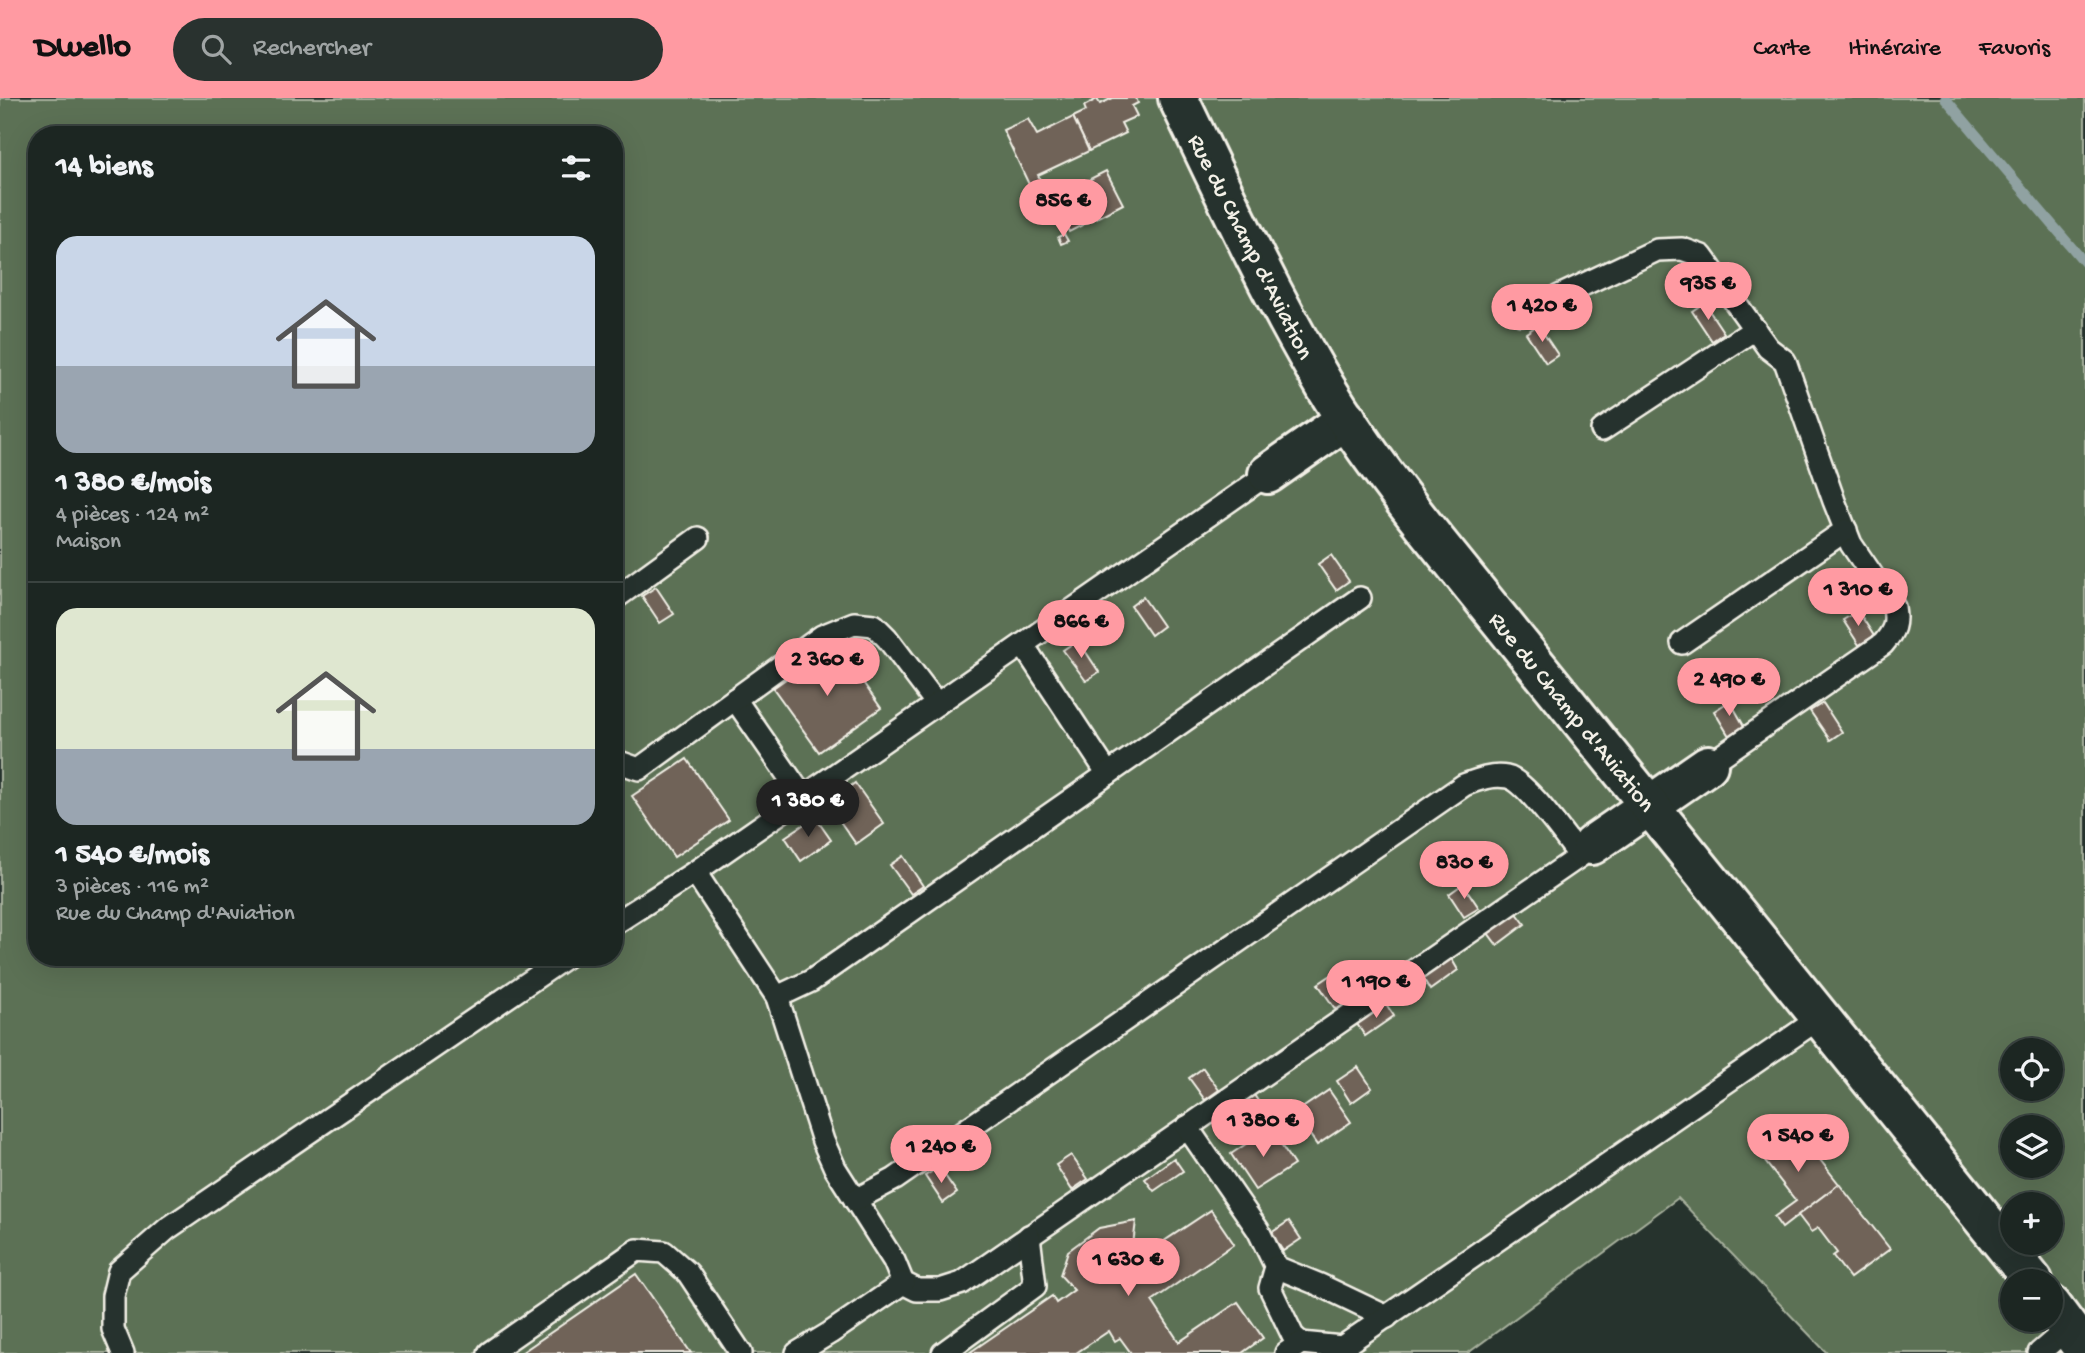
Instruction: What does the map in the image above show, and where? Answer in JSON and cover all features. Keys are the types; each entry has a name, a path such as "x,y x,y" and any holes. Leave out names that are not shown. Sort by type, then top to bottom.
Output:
{"street":[{"name":"Rue du Champ d'Aviation","path":"1178,98 1315,370 1411,510 2023,1269"},
{"path":"1268,474 1347,419"},
{"path":"1586,851 1708,765"}],"lane":[{"path":"1521,314 1657,250 1682,249 1702,256 1768,348 1785,361 1851,544 1894,607 1894,631 1883,644 1708,765"},
{"path":"1602,430 1755,329"},
{"path":"623,918 695,872 1268,474"},
{"path":"1682,643 1846,530"},
{"path":"623,592 698,538"},
{"path":"777,997 811,981 1360,598"},
{"path":"623,764 639,769 822,636 854,623 874,625 937,704"},
{"path":"1023,645 1108,774"},
{"path":"735,699 803,797"},
{"path":"695,872 777,997 823,1140 835,1168 855,1200 894,1261 903,1283 917,1290 940,1290 962,1283 1586,851 1523,785 1508,777 1486,777 1464,785 895,1179 855,1200"},
{"path":"123,1353 113,1329 113,1296 119,1271 167,1229 553,966"},
{"path":"1276,1267 1270,1288 1293,1336 1294,1348 1342,1347 1821,1017"},
{"path":"1187,1127 1258,1230 1276,1267 1387,1317"},
{"path":"943,1353 1035,1286 1029,1236"},
{"path":"489,1353 637,1250 664,1252 688,1273 741,1353"},
{"path":"797,1353 830,1334 903,1283"},
{"path":"2039,1353 2068,1328"}],"green space":[{"path":"0,98 2085,98 2085,1353 1827,1353 1678,1198 1468,1353 0,1353"}],"building":[{"path":"1113,98 1136,98 1138,103 1132,106 1137,116 1121,123 1126,133 1089,151 1073,117 1086,111 1084,106 1097,99 1100,104"},
{"path":"1073,117 1089,151 1038,175 1046,191 1035,197 1003,130 1028,119 1037,135"},
{"path":"1106,171 1123,204 1069,232 1059,210 1044,217 1037,202 1072,184 1079,198 1094,191 1090,179"},
{"path":"1064,234 1068,241 1061,244 1058,237"},
{"path":"1704,303 1724,333 1712,341 1692,311"},
{"path":"1538,325 1558,355 1546,363 1526,333"},
{"path":"1331,555 1349,581 1336,590 1318,564"},
{"path":"656,587 674,614 660,623 642,596"},
{"path":"1143,597 1163,626 1151,635 1131,606"},
{"path":"1858,611 1874,636 1859,645 1843,620"},
{"path":"1078,640 1099,672 1086,681 1063,650"},
{"path":"836,644 881,708 819,752 773,688"},
{"path":"1730,701 1744,726 1729,736 1714,711"},
{"path":"1823,703 1842,732 1830,740 1810,711"},
{"path":"687,759 729,820 674,857 632,796"},
{"path":"855,783 884,824 856,844 827,803"},
{"path":"815,817 831,840 801,861 785,837"},
{"path":"903,856 923,886 911,894 890,865"},
{"path":"1463,884 1479,908 1464,917 1449,894"},
{"path":"1516,912 1525,924 1497,945 1488,933"},
{"path":"1451,958 1458,970 1430,990 1423,978"},
{"path":"1333,974 1351,1000 1336,1010 1318,984"},
{"path":"1386,1004 1394,1016 1365,1036 1357,1024"},
{"path":"1358,1067 1372,1088 1351,1103 1337,1081"},
{"path":"1203,1068 1219,1090 1205,1100 1189,1078"},
{"path":"1329,1090 1351,1122 1317,1145 1295,1113"},
{"path":"1254,1095 1262,1107 1233,1127 1225,1115"},
{"path":"1270,1128 1294,1165 1255,1190 1231,1154"},
{"path":"1795,1128 1839,1184 1782,1228 1774,1217 1796,1201 1759,1154"},
{"path":"1071,1155 1088,1179 1072,1190 1056,1165"},
{"path":"1174,1158 1183,1171 1154,1191 1145,1179"},
{"path":"939,1167 957,1193 943,1203 925,1176"},
{"path":"1839,1184 1890,1249 1850,1278 1833,1256 1837,1253 1818,1228 1811,1232 1798,1215"},
{"path":"1211,1210 1234,1244 1152,1301 1179,1342 1238,1302 1263,1338 1242,1353 1131,1353 1120,1338 1115,1341 1109,1331 1076,1353 969,1353 1052,1296 1056,1303 1074,1290 1060,1275 1068,1251 1099,1228 1136,1221 1133,1245 1140,1257"},
{"path":"1289,1221 1301,1239 1283,1251 1271,1233"},
{"path":"636,1274 691,1353 521,1353"}],"waterway":[{"path":"1945,98 2085,263"}]}
